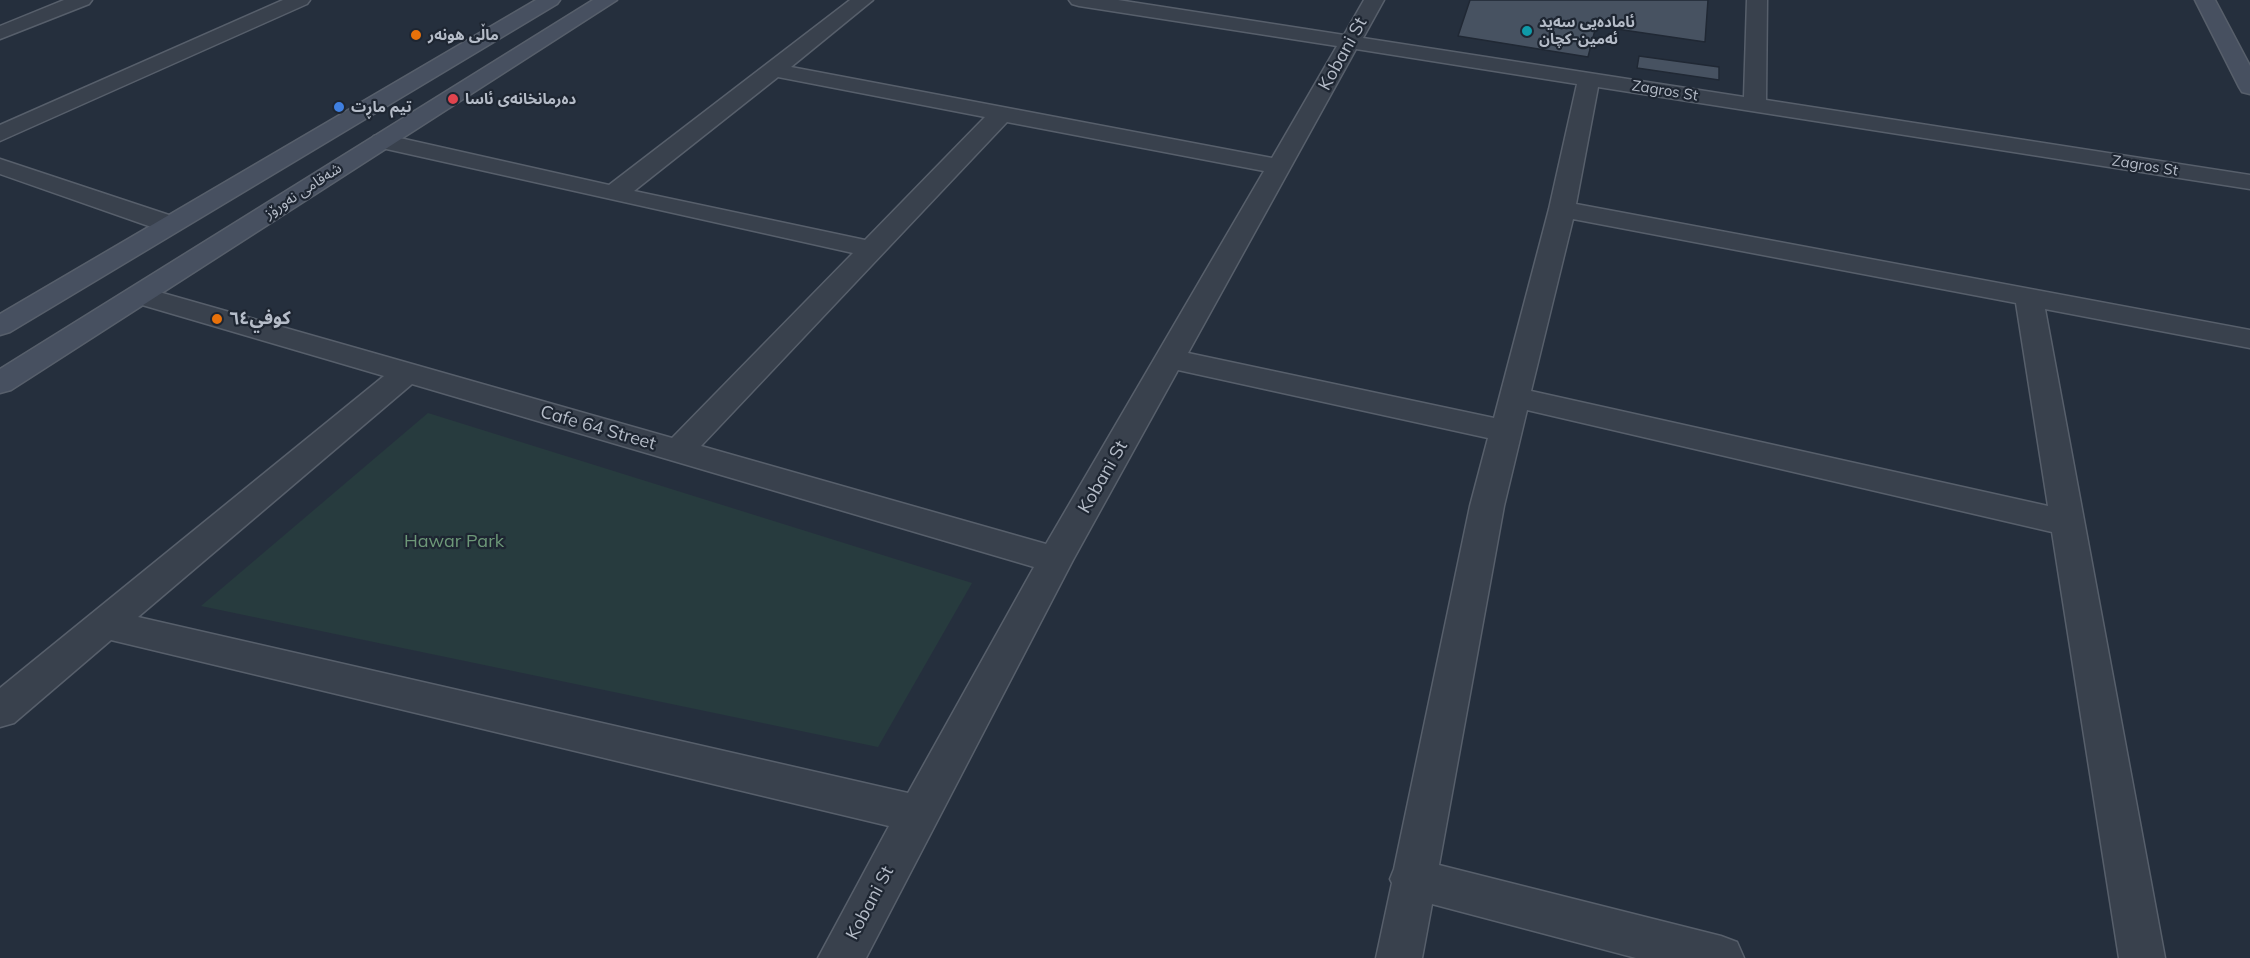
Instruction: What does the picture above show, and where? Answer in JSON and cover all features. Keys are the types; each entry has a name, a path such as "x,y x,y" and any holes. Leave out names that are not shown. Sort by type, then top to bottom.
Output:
{"main road":[{"path":"0,326 550,0"},
{"name":"شەقامی نەورۆز","path":"0,383 607,0"},
{"path":"2205,0 2242,56 2250,87"}],"street":[{"path":"0,33 82,0"},
{"path":"0,134 300,0"},
{"path":"614,194 863,0"},
{"name":"Zagros St","path":"1079,0 2250,182"},
{"name":"Kobani St","path":"841,958 1055,560 1172,359 1374,0"},
{"path":"1755,105 1757,0"},
{"path":"775,70 1279,168"},
{"path":"1399,958 1412,879 1487,506 1562,209 1588,79"},
{"path":"678,451 1000,114"},
{"path":"382,141 614,194 872,249"},
{"path":"0,166 169,224"},
{"path":"1562,209 2250,339"},
{"name":"Cafe 64 Street","path":"141,296 1055,560"},
{"path":"2029,297 2142,958"},
{"path":"1172,359 1506,431"},
{"path":"0,711 407,373"},
{"path":"1515,397 2068,523"},
{"path":"105,624 917,814"},
{"path":"1412,879 1721,958"}],"green space":[{"name":"Hawar Park","path":"428,413 972,583 878,747 201,606"}],"building":[{"name":"ئامادەیی سەید ئەمین-کچان","path":"1470,0 1708,0 1705,42 1596,26 1588,57 1458,36"},
{"path":"1639,56 1719,67 1719,80 1637,68"}],"place":[{"name":"ئامادەیی سەید ئەمین-کچان","path":"1527,31"},
{"name":"ماڵی هونەر","path":"416,35"},
{"name":"دەرمانخانەی ئاسا","path":"453,99"},
{"name":"تیم ماڕت","path":"339,107"},
{"name":"كوفي٦٤","path":"217,319"}]}
